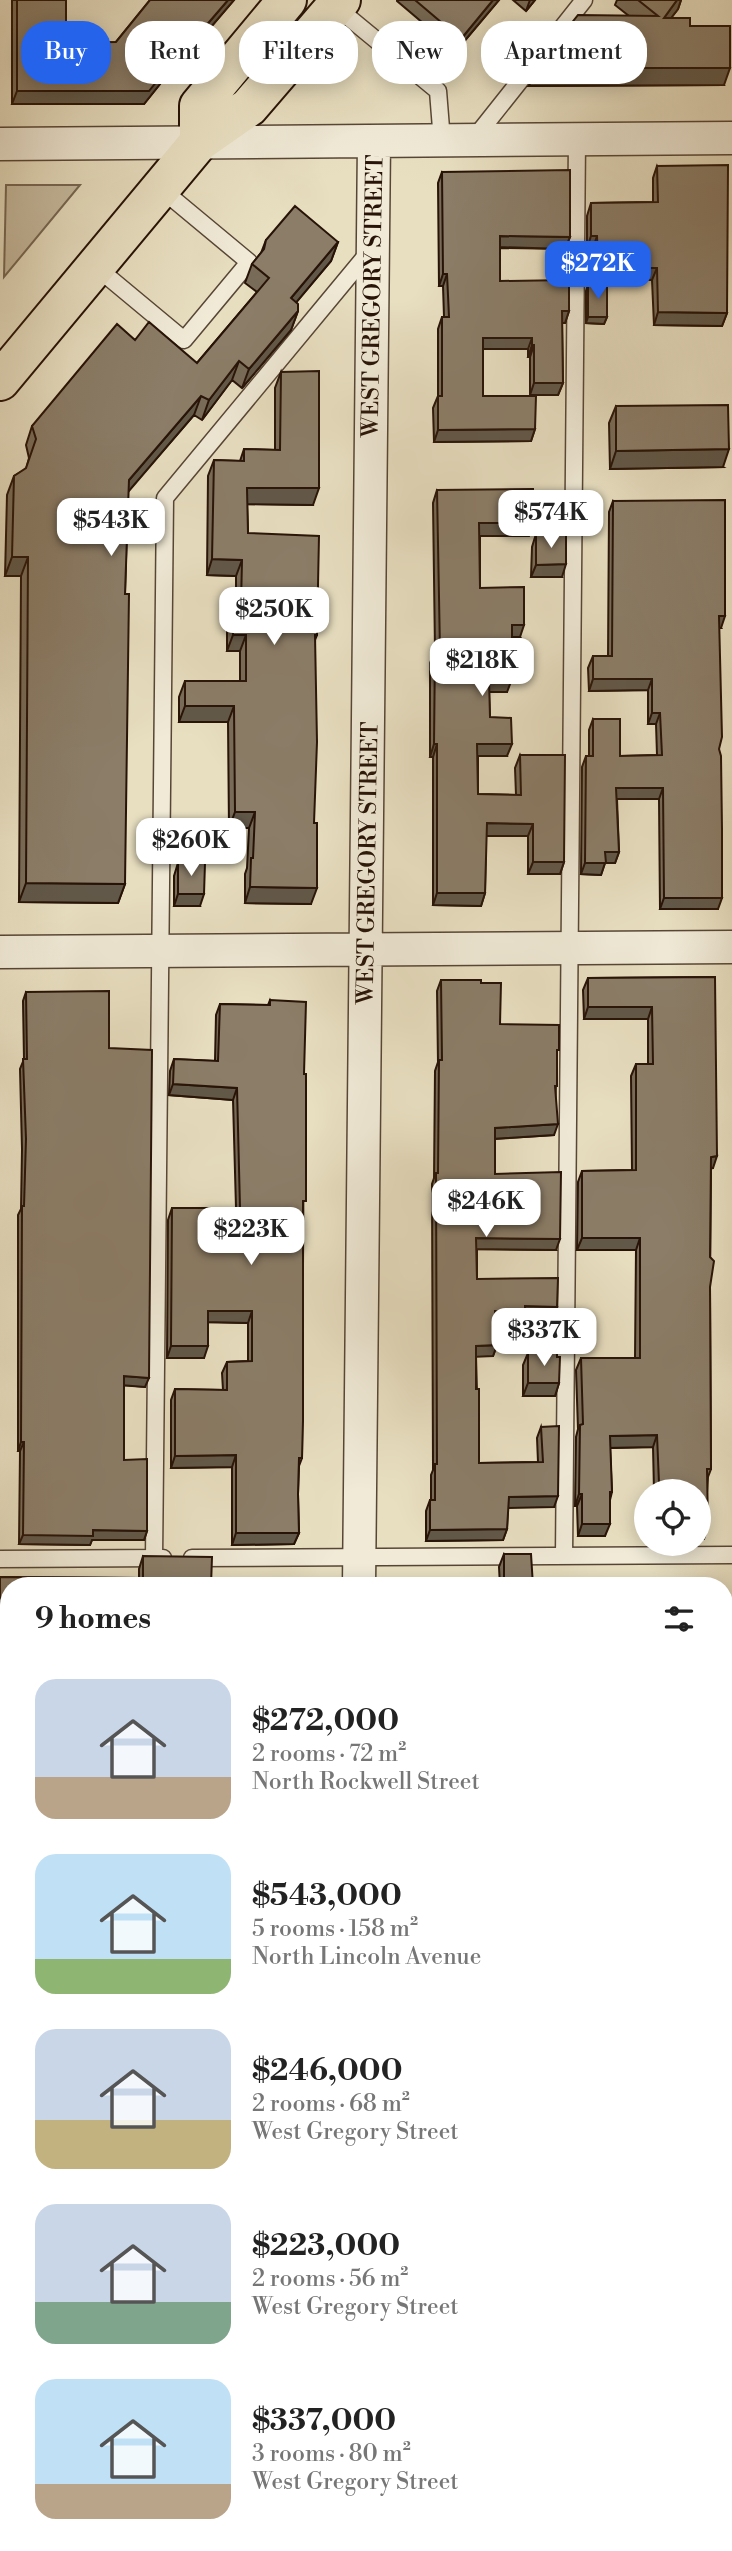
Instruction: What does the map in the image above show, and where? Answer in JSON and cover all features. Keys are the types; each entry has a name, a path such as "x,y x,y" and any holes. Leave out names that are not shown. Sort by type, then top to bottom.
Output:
{"main road":[{"path":"199,142 199,106 287,0"},
{"path":"0,381 199,142 250,107 338,3"}],"street":[{"path":"0,144 732,138"},
{"name":"WEST GREGORY STREET","path":"360,1571 374,141"},
{"path":"0,952 732,947"}],"lane":[{"path":"338,3 438,91 457,140 584,0"},
{"path":"564,1556 577,140"},
{"path":"95,266 184,340 248,262 160,188"},
{"path":"154,1558 165,498 373,247"},
{"path":"0,1559 154,1558 360,1571 564,1556 732,1555"}],"shaded area":[{"path":"6,185 80,185 4,277"}],"building":[{"path":"17,0 66,0 66,21 21,21 21,84 111,84 111,42 116,42 125,31 125,84 155,84 149,91 17,91"},
{"path":"150,0 228,0 210,21 133,21"},
{"path":"415,0 493,0 467,32 467,21 440,21"},
{"path":"638,0 677,0 664,18 690,18 690,26 730,26 730,68 647,68 647,21 573,21 578,15 658,16"},
{"path":"728,165 727,313 658,312 657,268 598,268 597,236 591,236 591,203 658,202 657,166"},
{"path":"570,170 570,237 500,236 500,281 569,280 569,311 562,311 563,383 534,383 532,338 483,338 483,396 536,396 535,429 438,430 438,396 442,396 442,317 449,317 447,274 443,274 442,172"},
{"path":"295,206 338,242 291,298 298,304 298,311 249,369 239,361 209,400 201,396 129,480 125,594 129,594 125,884 26,883 28,557 12,557 14,476 26,468 36,439 32,426 117,324 135,340 149,322 197,363 269,278 252,264 264,249 266,240"},
{"path":"588,285 607,285 607,317 588,317"},
{"path":"319,371 319,488 247,488 248,533 319,536 315,635 317,742 314,823 317,823 317,888 250,887 255,812 235,812 234,706 185,706 185,681 246,681 246,635 233,635 233,605 241,605 242,560 212,559 214,460 244,461 244,449 280,450 281,372"},
{"path":"728,405 729,449 616,451 616,406"},
{"path":"533,489 534,523 479,523 480,588 524,587 524,625 512,625 512,679 489,679 490,717 511,718 512,744 477,744 478,794 521,795 520,755 565,755 564,862 533,862 533,824 487,823 485,893 437,893 435,650 440,650 437,490"},
{"path":"725,500 725,616 719,616 722,898 664,898 663,788 616,788 619,852 605,852 606,863 585,863 586,756 593,756 593,719 620,719 620,756 662,755 660,713 652,713 652,679 593,679 593,656 612,656 613,501"},
{"path":"536,534 566,535 566,564 536,565"},
{"path":"178,863 205,863 204,894 178,894"},
{"path":"715,977 717,1156 711,1157 710,1257 714,1261 710,1287 711,1469 707,1469 707,1479 659,1479 657,1435 610,1436 610,1524 582,1524 582,1494 579,1494 580,1425 583,1424 581,1358 640,1358 640,1238 582,1238 582,1171 636,1170 636,1064 653,1064 652,1007 588,1007 588,978"},
{"path":"441,980 501,983 500,1024 559,1025 555,1086 558,1124 495,1128 495,1174 561,1172 560,1239 476,1238 477,1279 558,1278 557,1307 525,1306 525,1311 495,1311 497,1345 476,1346 479,1463 543,1462 541,1427 559,1426 558,1496 509,1497 507,1529 430,1530 430,1500 435,1500 437,1464 436,1173 439,1060 442,1060"},
{"path":"109,991 109,1048 152,1050 149,1378 124,1376 124,1460 147,1459 147,1531 93,1530 93,1536 23,1535 22,1206 26,1139 23,1059 27,1059 26,992"},
{"path":"270,1000 306,1002 306,1201 303,1201 303,1421 302,1458 299,1458 299,1533 236,1533 236,1455 175,1456 175,1389 227,1390 227,1362 252,1361 252,1311 208,1311 208,1346 171,1346 172,1208 240,1208 237,1088 173,1084 174,1059 218,1061 220,1004 270,1005"},
{"path":"528,1353 557,1353 557,1357 560,1357 559,1383 528,1383"},
{"path":"504,1554 531,1554 532,1577 504,1577"},
{"path":"143,1556 212,1557 211,1577 143,1577"}]}
